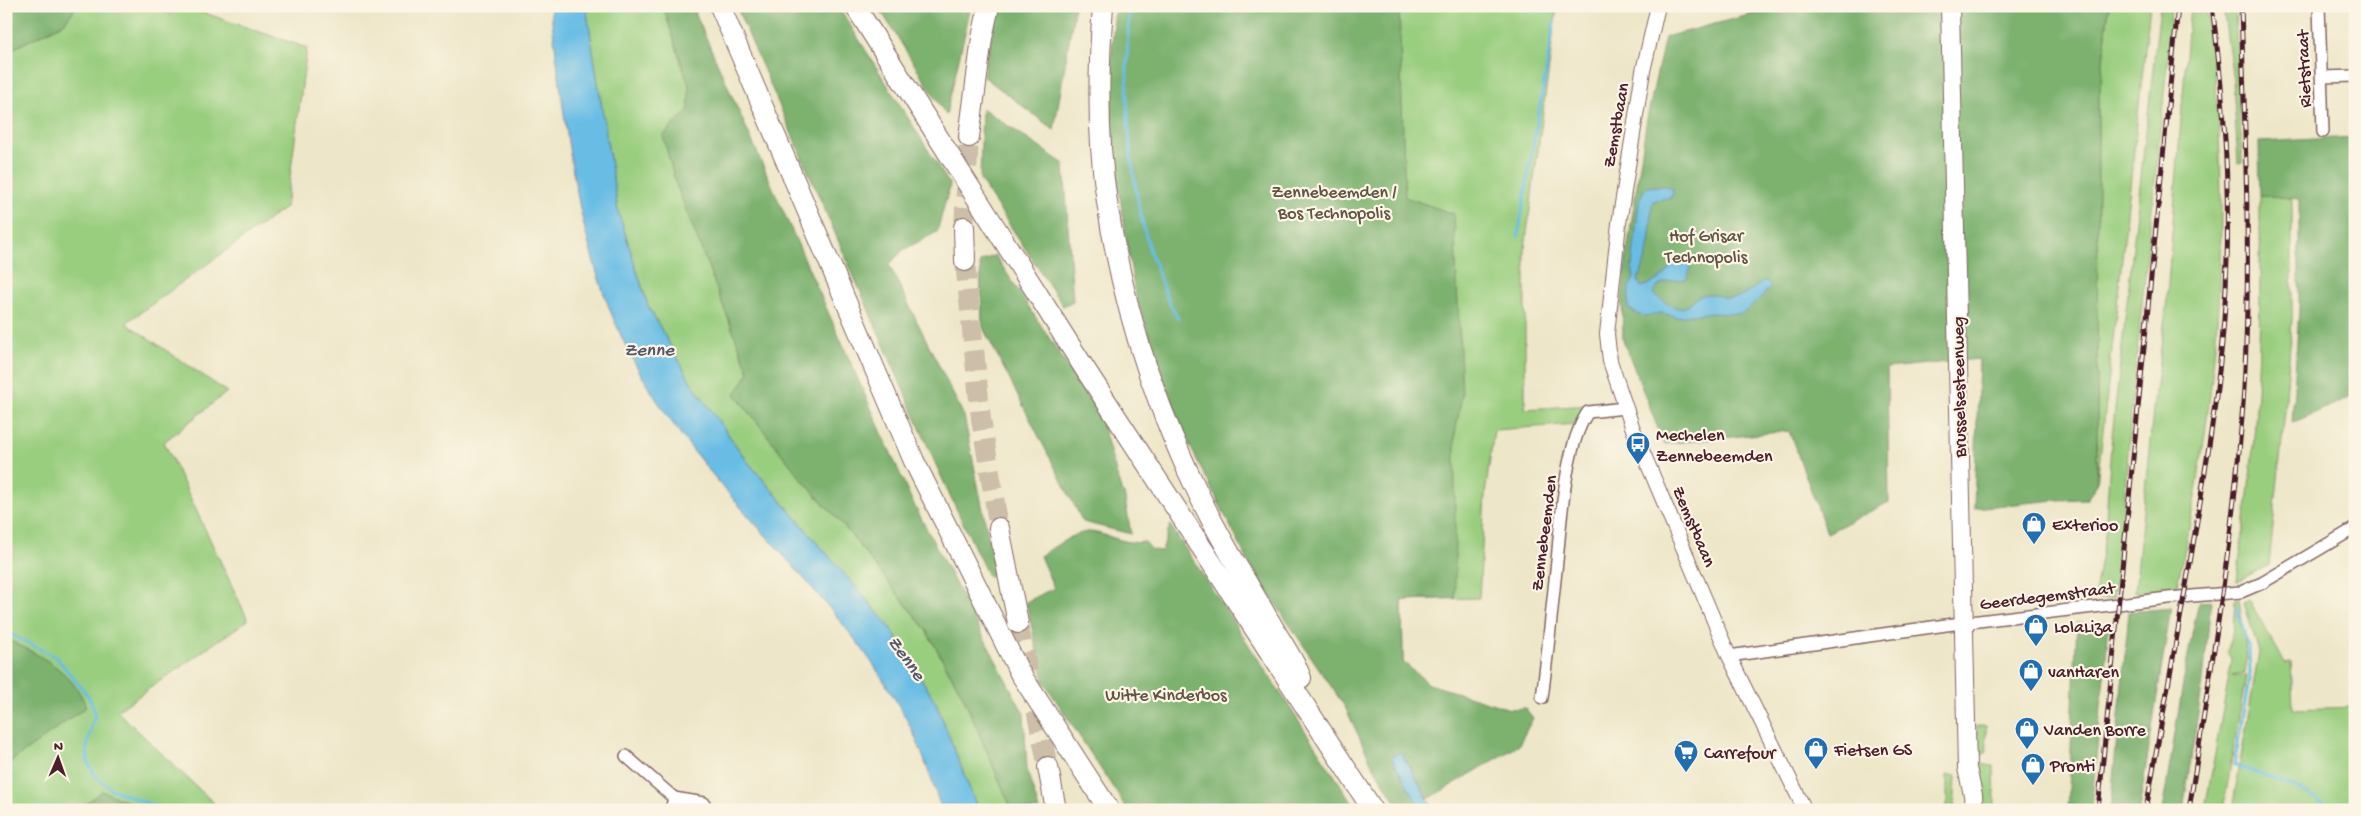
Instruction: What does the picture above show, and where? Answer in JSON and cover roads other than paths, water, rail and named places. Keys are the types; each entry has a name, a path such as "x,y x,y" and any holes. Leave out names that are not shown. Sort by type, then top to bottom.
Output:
{"highway":[{"path":"720,6 914,461 1020,673 1109,810"},
{"path":"855,6 1084,370 1373,810"},
{"path":"969,137 982,38 989,6"},
{"path":"1103,6 1099,64 1100,135 1106,202 1120,272 1141,350 1162,411 1200,498 1300,674 1318,725"},
{"path":"964,227 964,261"},
{"path":"999,528 1018,623"},
{"path":"1048,767 1056,810"}],"main road":[{"name":"Brusselsesteenweg","path":"1950,6 1967,768 1974,810"},
{"name":"Brusselsesteenweg","path":"1962,810 1963,783 1967,768"}],"street":[{"name":"Zemstbaan","path":"1658,6 1643,70 1627,163 1607,334 1610,361 1626,408 1729,656 1806,810"},
{"name":"Rietstraat","path":"2319,6 2323,132"},
{"path":"2322,77 2355,76"},
{"name":"Zennebeemden","path":"1542,698 1563,497 1572,456 1588,412 1626,408"},
{"name":"Geerdegemstraat","path":"1729,656 1964,623 2168,598 2241,592 2262,583 2355,528"},
{"path":"626,756 672,804 704,803"}],"water":[{"name":"Zenne","path":"550,6 586,6 618,211 648,306 691,382 747,461 889,626 936,703 978,810 942,810 922,753 907,720 884,680 829,607 739,505 681,435 655,397 632,358 613,317 597,274 585,231 568,141"},
{"path":"1666,186 1673,189 1672,197 1653,201 1648,246 1638,280 1641,287 1664,276 1672,264 1684,260 1688,262 1691,268 1686,279 1663,283 1653,294 1667,304 1677,308 1687,306 1697,297 1706,294 1728,298 1739,297 1763,281 1767,281 1771,287 1743,313 1706,313 1678,317 1661,313 1646,316 1639,315 1628,308 1629,287 1634,278 1632,267 1639,200 1645,188"},
{"path":"1401,752 1434,810 1421,810 1391,757"}],"waterway":[{"path":"1130,6 1127,98 1131,158 1150,252 1168,300 1178,318"},
{"path":"1518,236 1554,22"},
{"path":"2236,607 2249,649 2250,673 2234,765 2293,786 2335,810"},
{"path":"6,632 56,657 89,697 95,713 87,746 88,763 94,774 111,789 164,810"}],"tunnel":[{"path":"964,227 969,137"},
{"path":"965,261 981,419 999,528"},
{"path":"1018,623 1048,767"}],"railway":[{"path":"2098,810 2178,6"},
{"path":"2146,810 2206,468 2224,319 2227,241 2226,162 2221,84 2212,6"},
{"path":"2189,810 2227,557 2243,404 2246,354 2247,255 2241,6"}],"place":[{"name":"Mechelen Zennebeemden","path":"1638,465"},
{"name":"Exterioo","path":"2034,545"},
{"name":"LolaLiza","path":"2036,647"},
{"name":"vanHaren","path":"2031,692"},
{"name":"Vanden Borre","path":"2027,750"},
{"name":"Fietsen GS","path":"1816,770"},
{"name":"Carrefour","path":"1686,773"},
{"name":"Pronti","path":"2033,786"}],"park label":[{"name":"Zennebeemden / Bos Technopolis","path":"1334,201"},
{"name":"Hof Grisar Technopolis","path":"1706,245"},
{"name":"Witte Kinderbos","path":"1166,694"}]}
